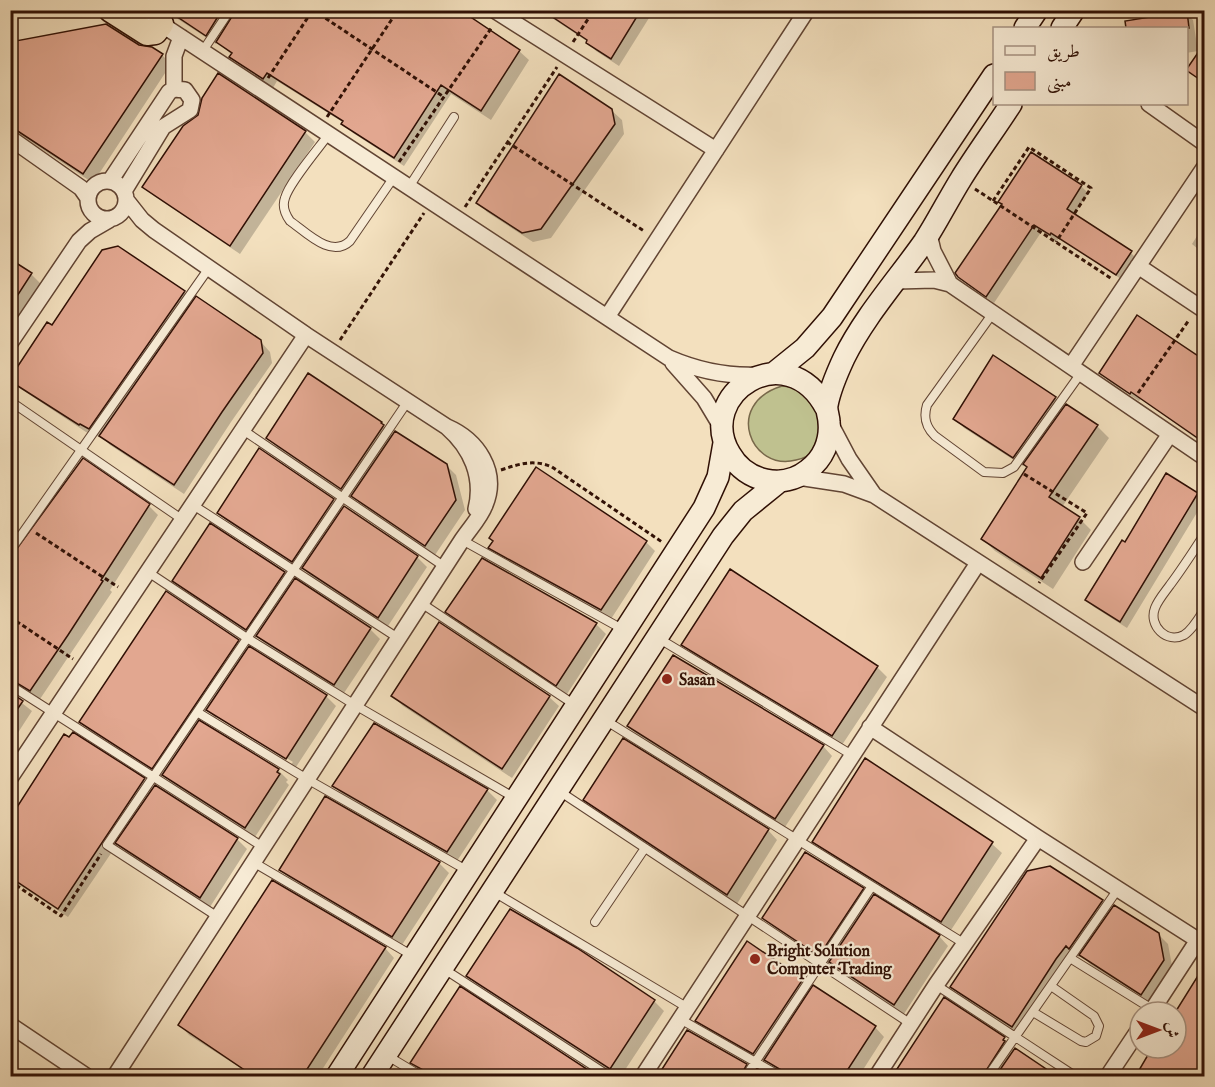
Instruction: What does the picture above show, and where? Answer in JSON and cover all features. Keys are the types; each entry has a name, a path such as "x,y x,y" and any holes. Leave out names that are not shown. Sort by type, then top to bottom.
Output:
{"highway":[{"path":"111,10 147,33 155,32 162,24"}],"main road":[{"path":"1063,27 1074,10"},
{"path":"337,1077 712,493 717,477 723,436 723,416 733,394 752,379 769,374 805,348 832,317 993,76"},
{"path":"372,1077 733,522 755,500 789,479 809,470 819,460 826,448 829,435 828,414 837,373 853,340 929,234 960,179 1010,105"},
{"path":"769,374 800,379 811,386 820,396 828,414"},
{"path":"723,436 729,454 746,472 768,481 789,479"},
{"path":"445,964 447,944 452,930 478,889 477,879 470,872"}],"street":[{"path":"607,317 807,10"},
{"path":"497,13 716,150"},
{"path":"162,24 669,358 705,371 744,376 769,374"},
{"path":"162,24 174,56 174,89"},
{"path":"10,343 79,241 90,231 123,212 126,196 159,132 167,123 190,110 192,105 189,94 185,90 174,89 169,92 110,181"},
{"path":"1150,105 1204,143"},
{"path":"10,138 81,188 93,214 103,219 154,230"},
{"path":"1076,370 1138,266 1204,168"},
{"path":"79,241 89,192 98,183 110,181 116,183 142,220 154,230 306,335 447,427 459,432 474,445 485,461 489,489 480,516 466,533 114,1077"},
{"path":"929,234 933,251 951,284"},
{"path":"1138,266 1202,304"},
{"path":"897,281 934,280 951,284 1204,458"},
{"path":"10,778 306,335"},
{"path":"669,358 704,398 723,436"},
{"path":"828,414 849,459 874,495"},
{"path":"447,427 464,444 475,466 478,479 478,504 466,533"},
{"path":"1083,562 1170,434"},
{"path":"789,479 837,482 874,495 1204,708"},
{"path":"643,1077 978,563"},
{"path":"870,727 1201,942 1159,1000"},
{"path":"882,1075 936,986 1038,838"},
{"path":"10,1025 86,1077"},
{"path":"1108,1077 1128,1046"}],"lane":[{"path":"202,52 230,10"},
{"path":"409,187 454,117"},
{"path":"324,131 288,192 284,204 286,216 290,221 326,246 336,248 350,241 392,175"},
{"path":"10,551 209,268"},
{"path":"993,313 927,405 925,422 934,436 984,472 1003,473 1014,467 1076,370"},
{"path":"10,400 183,520"},
{"path":"218,917 107,845 408,401"},
{"path":"243,430 445,567"},
{"path":"193,505 398,638"},
{"path":"466,533 625,631"},
{"path":"1204,536 1155,609 1153,617 1155,626 1168,637 1176,637 1185,634 1204,610"},
{"path":"148,572 247,638 355,705 517,799"},
{"path":"421,603 577,706"},
{"path":"657,637 852,755"},
{"path":"10,685 263,847"},
{"path":"197,712 307,779 470,872"},
{"path":"604,719 965,944"},
{"path":"558,790 911,1024"},
{"path":"595,921 645,849"},
{"path":"253,862 414,957"},
{"path":"746,1077 872,885"},
{"path":"988,1077 1118,889"},
{"path":"493,891 780,1077"},
{"path":"1070,958 1134,1000"},
{"path":"445,964 609,1077"},
{"path":"936,986 1075,1077"},
{"path":"1032,1012 1081,1041 1086,1042 1096,1036 1099,1026 1094,1016 1051,986"},
{"path":"386,1055 421,1077"}],"path":[{"path":"261,90 313,10 444,97"},
{"path":"324,131 398,10"},
{"path":"457,219 594,10"},
{"path":"392,175 497,13"},
{"path":"507,142 657,239"},
{"path":"993,201 1029,147 1091,188 1056,242"},
{"path":"960,179 1125,288"},
{"path":"333,352 432,202"},
{"path":"1129,406 1202,304"},
{"path":"488,474 526,462 552,467 676,552"},
{"path":"1014,467 1087,513 1030,596"},
{"path":"27,528 132,596"},
{"path":"10,617 84,667"},
{"path":"10,881 61,916 107,845"}],"green space":[{"path":"782,386 801,389 807,393 815,403 824,427 812,452 796,460 780,461 767,456 756,447 750,434 749,420 753,407 764,395"}],"building":[{"path":"167,10 222,10 206,36"},
{"path":"236,10 460,10 520,50 481,111 441,85 394,158 341,124 343,121 267,73 263,79 229,57 232,53 216,42"},
{"path":"542,10 641,10 611,59"},
{"path":"1187,11 1189,28 1126,27 1125,21"},
{"path":"106,24 139,45 152,47 163,54 83,174 10,126 10,42"},
{"path":"1204,44 1204,70 1199,79 1188,71 1188,67"},
{"path":"218,73 306,131 230,246 142,187 183,126 198,115 202,98"},
{"path":"559,74 612,109 615,124 541,229 522,233 476,203"},
{"path":"1031,152 1082,185 1067,209 1132,251 1116,275 1051,233 1050,235 1034,225 986,297 955,273 1002,204 998,202"},
{"path":"118,246 185,291 89,429 10,381 10,378 47,322 52,325 102,250"},
{"path":"10,259 32,273 10,307"},
{"path":"196,296 261,340 263,353 174,485 99,436"},
{"path":"1137,315 1204,360 1204,431 1199,439 1099,373"},
{"path":"993,355 1056,397 1013,458 953,419"},
{"path":"308,373 384,425 341,489 266,438"},
{"path":"1066,404 1098,425 1049,497 1080,517 1041,578 981,539 1027,467 1023,464"},
{"path":"395,431 447,464 456,500 425,546 351,496"},
{"path":"259,448 334,499 292,562 217,513"},
{"path":"83,458 150,504 101,580 103,581 30,691 10,679 10,558"},
{"path":"536,467 647,541 601,610 488,548 493,541 489,538"},
{"path":"1166,473 1198,493 1120,622 1085,600 1122,540 1125,542"},
{"path":"344,506 418,556 378,618 302,568"},
{"path":"210,523 285,572 246,630 172,581"},
{"path":"482,558 597,623 556,686 445,612"},
{"path":"730,569 878,666 832,736 681,645"},
{"path":"295,578 371,628 334,685 256,636"},
{"path":"166,591 239,640 152,769 79,722"},
{"path":"439,622 550,696 502,769 391,696"},
{"path":"249,646 327,695 286,759 206,710"},
{"path":"673,655 824,745 775,819 627,726"},
{"path":"10,692 23,701 10,720"},
{"path":"199,720 279,769 277,772 280,774 245,828 162,775"},
{"path":"374,723 488,789 447,852 332,786"},
{"path":"73,732 145,778 58,909 10,877 10,818 64,734 69,737"},
{"path":"623,738 769,829 727,895 583,800"},
{"path":"865,758 993,842 941,922 812,842"},
{"path":"155,785 238,838 200,898 115,843"},
{"path":"325,796 440,862 392,937 279,870"},
{"path":"805,852 864,888 819,956 762,918"},
{"path":"1050,866 1103,900 1069,949 1066,946 1056,959 1012,1027 950,987 1027,871"},
{"path":"272,880 386,947 302,1077 255,1077 178,1025"},
{"path":"874,894 940,935 894,1005 829,962"},
{"path":"1114,905 1159,933 1164,960 1141,995 1079,955"},
{"path":"510,909 577,948 655,1000 610,1069 466,976"},
{"path":"747,941 803,979 753,1054 695,1021"},
{"path":"1204,966 1204,1077 1135,1077 1145,1060 1188,1060 1188,1000 1183,1000"},
{"path":"813,985 876,1026 843,1077 786,1077 783,1071 764,1060"},
{"path":"460,986 599,1077 427,1077 425,1071 410,1063"},
{"path":"944,997 1005,1037 1003,1040 1005,1041 982,1077 902,1077 895,1072"},
{"path":"687,1030 747,1064 740,1077 657,1077"},
{"path":"1015,1048 1058,1077 995,1077"}],"place":[{"name":"Sasan","path":"667,679"},
{"name":"Bright Solution Computer Trading","path":"755,959"}]}
